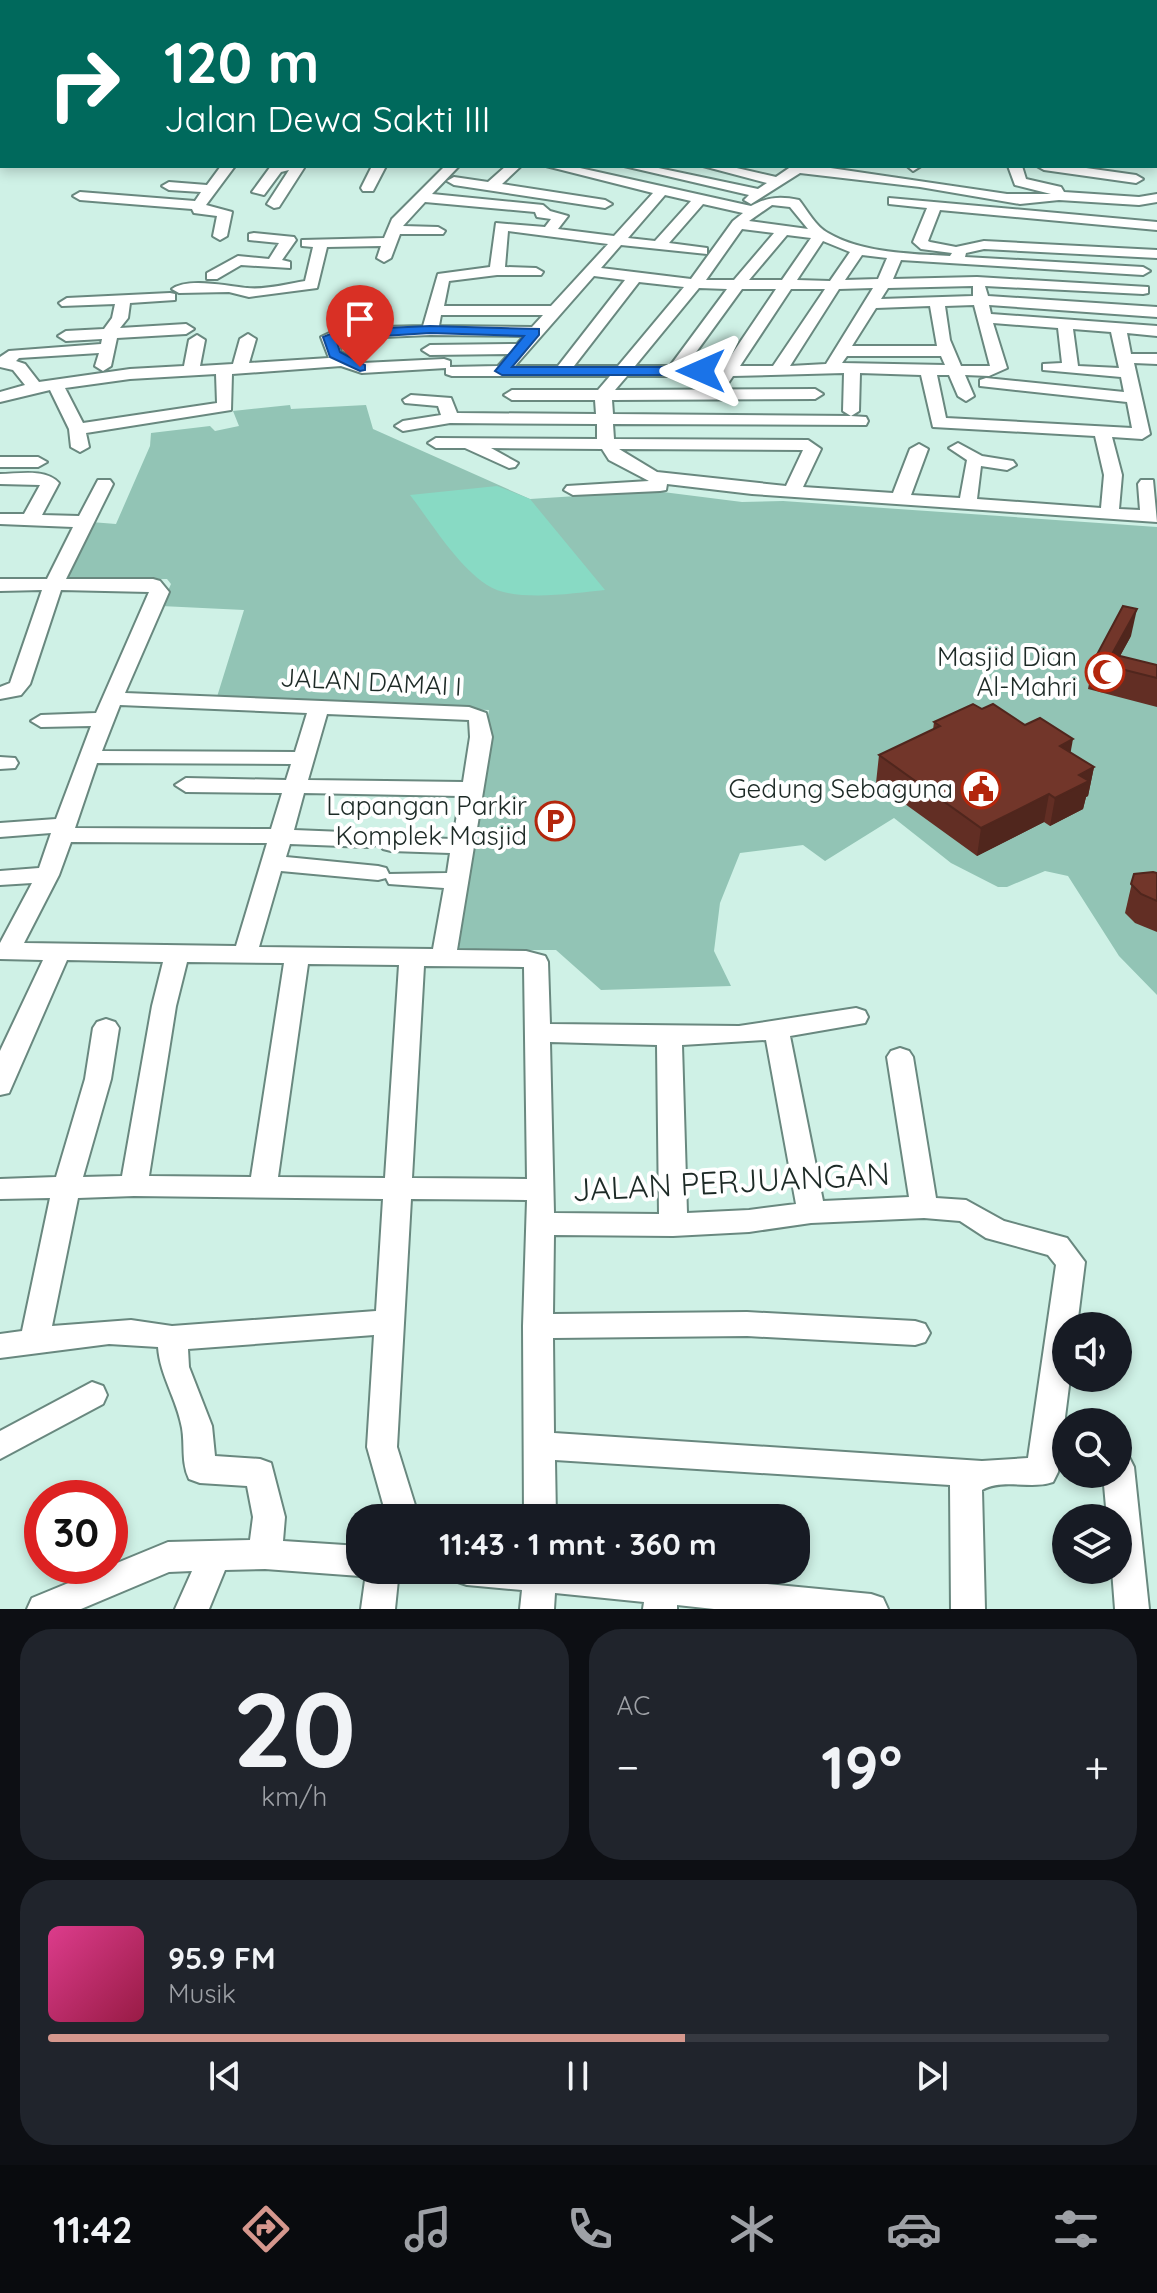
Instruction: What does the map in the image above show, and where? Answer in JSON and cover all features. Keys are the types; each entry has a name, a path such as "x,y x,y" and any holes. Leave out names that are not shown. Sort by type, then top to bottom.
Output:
{"street":[{"path":"199,205 227,168"},
{"path":"259,192 276,169 297,168"},
{"path":"240,192 259,192 278,199 297,168"},
{"path":"368,188 378,168"},
{"path":"384,258 397,222 450,168"},
{"path":"562,168 699,200 782,232 820,235 858,250 952,257 976,262 1143,271"},
{"path":"640,168 761,194"},
{"path":"719,168 781,182"},
{"path":"596,394 623,371 695,284 761,194 781,182 793,168 838,177 900,182 942,181 1000,199 1139,201 1154,198 1152,225 1035,214 1006,223 984,236 984,245"},
{"path":"838,177 857,168"},
{"path":"1016,168 1020,182 1056,190 1035,214"},
{"path":"1058,168 1136,179"},
{"path":"467,169 454,181 559,197 618,241 702,251"},
{"path":"491,187 509,171 569,189 559,197"},
{"path":"900,182 894,203 935,206 1006,223"},
{"path":"497,271 501,226 548,233 590,220 626,183"},
{"path":"169,186 212,189"},
{"path":"502,371 662,191"},
{"path":"80,196 199,205"},
{"path":"420,197 543,209 542,214 561,216 548,233"},
{"path":"659,245 699,200"},
{"path":"820,235 805,206 770,201 743,215 702,251 606,371 596,394 596,418 615,456 653,477 792,492 1153,517 1147,484"},
{"path":"199,205 198,209 225,212 220,236"},
{"path":"872,304 982,300 1152,312 1143,290 1143,271 1150,254 984,245 952,257 920,242 935,206"},
{"path":"67,303 229,288 253,290 312,285 317,266 314,243 438,231"},
{"path":"675,370 738,284 782,232"},
{"path":"238,260 237,256 257,233 289,240 279,264 253,290"},
{"path":"713,394 820,235"},
{"path":"778,371 858,250"},
{"path":"816,420 815,394 824,369 842,351 872,304 896,255"},
{"path":"946,282 952,257"},
{"path":"212,276 238,260 317,266"},
{"path":"0,397 55,383 191,370 342,361 366,368 502,371 999,368 983,314 976,262"},
{"path":"430,330 443,277 497,271 536,272"},
{"path":"589,271 695,284 834,285 977,281 1143,290"},
{"path":"563,370 635,277"},
{"path":"103,366 120,318 123,299"},
{"path":"937,302 944,346 966,396"},
{"path":"435,310 554,311"},
{"path":"986,318 1157,331"},
{"path":"1065,325 1070,369"},
{"path":"928,370 936,420 947,424 984,416 1102,432 1142,434 1149,424 1133,398 1118,329"},
{"path":"342,361 334,354 329,337 332,335 430,330 534,332"},
{"path":"2,362 15,354 110,340 192,334 191,370"},
{"path":"66,336 110,340"},
{"path":"883,337 944,346"},
{"path":"55,383 79,438 225,407 230,368 248,339"},
{"path":"842,351 944,346"},
{"path":"430,350 520,349"},
{"path":"1049,367 1125,366 1157,359"},
{"path":"2,362 19,367 35,387"},
{"path":"403,426 450,418 816,420 856,416 852,369"},
{"path":"986,383 1133,398"},
{"path":"512,395 815,394"},
{"path":"411,400 445,401 450,418"},
{"path":"1102,432 1113,475 1110,513"},
{"path":"436,443 808,445 812,449 792,492"},
{"path":"464,443 509,463"},
{"path":"900,499 919,449"},
{"path":"968,503 972,457 1007,465"},
{"path":"0,462 38,462"},
{"path":"0,479 43,479 50,483 30,520"},
{"path":"0,693 14,691 20,684 54,583 104,484"},
{"path":"573,490 646,485 757,496 792,492"},
{"path":"0,519 84,522"},
{"path":"0,585 133,584 158,588 159,592 141,628 89,757 48,875 4,951 176,956 444,956 536,962 541,1190 538,1326 540,1504"},
{"path":"245,955 301,758 319,707"},
{"name":"JALAN DAMAI I","path":"41,721 110,709 319,707 469,713 479,717 481,737 444,956"},
{"path":"89,757 301,758"},
{"path":"186,785 470,789"},
{"path":"0,830 368,840"},
{"path":"391,844 461,846"},
{"path":"271,863 455,881"},
{"path":"0,878 48,875"},
{"path":"0,1086 6,1066 58,953"},
{"path":"134,1186 164,1006 176,956"},
{"path":"263,1186 297,956"},
{"path":"399,1504 382,1447 412,957"},
{"path":"538,1033 669,1037 739,1035 856,1017"},
{"path":"34,1341 66,1188 98,1079 106,1028"},
{"path":"776,1028 811,1212"},
{"path":"669,1037 673,1225"},
{"path":"900,1057 924,1207"},
{"path":"0,1189 263,1186 541,1190"},
{"name":"JALAN PERJUANGAN","path":"541,1224 673,1225 749,1221 811,1212 924,1207 966,1211 996,1230 1057,1246 1071,1262 1042,1472 999,1470 979,1473"},
{"path":"0,1346 125,1332 155,1333 172,1338 389,1322"},
{"path":"538,1326 721,1323 915,1333"},
{"path":"172,1338 174,1367 197,1426 200,1469 260,1473 269,1517 265,1554"},
{"path":"0,1446 92,1395"},
{"path":"541,1446 979,1473"},
{"path":"968,1609 966,1483 979,1473"},
{"path":"1120,1488 1132,1609"},
{"path":"192,1609 216,1554"},
{"path":"44,1609 168,1557 265,1554 346,1560"},
{"path":"378,1609 381,1584"},
{"path":"539,1585 661,1599 871,1609"}],"shaded area":[{"path":"290,405 291,409 366,405 373,429 530,499 655,491 742,502 783,501 1157,527 1157,995 1119,956 1068,876 1045,871 1007,887 998,887 951,863 894,818 825,861 803,845 740,853 720,903 714,951 731,986 601,990 556,950 456,950 489,710 216,700 244,610 161,606 171,584 167,579 59,580 91,522 116,524 150,446 151,433 210,426 215,431 239,426 233,411"},
{"path":"497,486 530,499 605,590 528,595 499,591 476,576 455,555 410,495"}],"building":[{"path":"1123,606 1137,609 1112,654 1157,665 1157,678 1093,662"},
{"name":"Gedung Sebaguna","path":"973,704 982,709 993,704 1025,725 1040,718 1073,739 1060,746 1094,767 1079,775 1089,781 1055,798 1049,794 981,828 879,755 940,726 934,722"},
{"path":"1157,873 1157,901 1141,894 1131,884 1134,874"}],"place":[{"name":"Masjid Dian Al-Mahri","path":"1105,672"},
{"name":"Gedung Sebaguna","path":"981,789"},
{"name":"Lapangan Parkir Komplek Masjid","path":"555,821"}],"route":[{"path":"360,367 342,361 334,354 329,337 340,333 430,330 534,332 502,371 701,371"}]}
